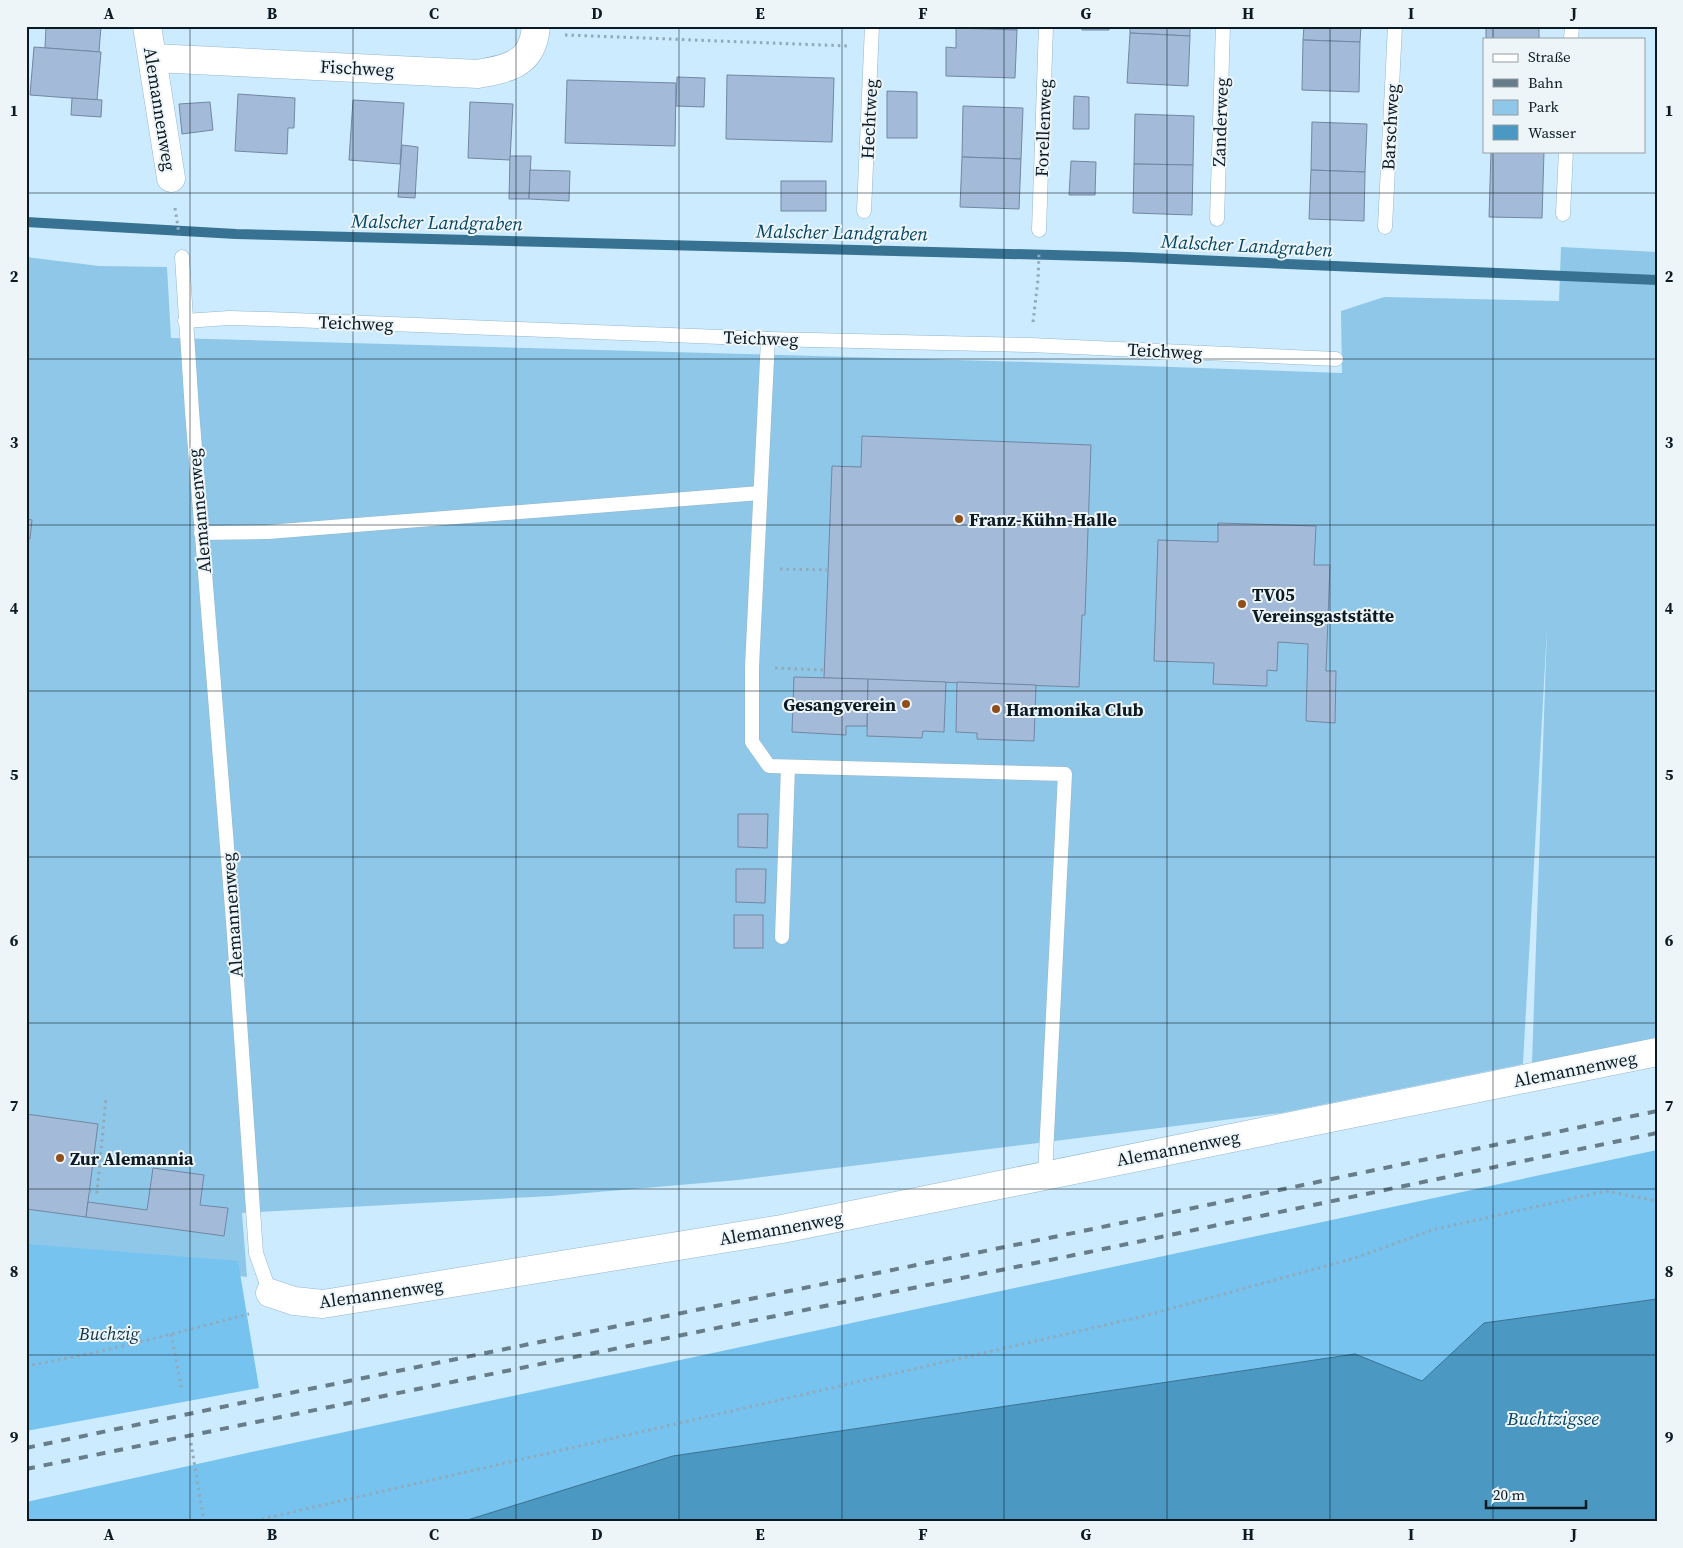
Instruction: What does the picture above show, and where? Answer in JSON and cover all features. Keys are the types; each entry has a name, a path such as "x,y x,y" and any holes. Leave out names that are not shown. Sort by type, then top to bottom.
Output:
{"street":[{"name":"Alemannenweg","path":"147,26 171,178"},
{"name":"Fischweg","path":"153,58 478,74 502,70 520,62 533,45 535,30"},
{"name":"Alemannenweg","path":"270,1292 294,1301 323,1304 782,1229 1657,1052"}],"lane":[{"name":"Hechtweg","path":"864,211 872,26"},
{"name":"Forellenweg","path":"1039,230 1046,26"},
{"name":"Zanderweg","path":"1217,218 1223,26"},
{"name":"Barschweg","path":"1385,227 1395,26"},
{"path":"1563,214 1566,152"},
{"name":"Alemannenweg","path":"182,258 201,533 233,921 256,1253 270,1292"},
{"name":"Teichweg","path":"186,321 229,318 268,319 768,339 1030,345 1336,359"},
{"path":"768,339 752,667 752,742 769,766 1065,774 1045,1175"},
{"path":"201,533 268,532 760,494"},
{"path":"782,937 788,766"}],"path":[{"path":"535,30 872,48"},
{"name":"Alemannenweg","path":"171,178 182,258"},
{"path":"1030,345 1038,280"},
{"path":"757,568 828,570"},
{"path":"752,667 825,670"},
{"path":"89,1191 97,1192 106,1098"},
{"path":"249,1522 1140,1317 1355,1258 1432,1230 1606,1190 1657,1202"},
{"path":"26,1366 172,1334 257,1312 270,1292"},
{"path":"172,1334 182,1390"},
{"path":"191,1443 204,1522"}],"green space":[{"path":"1561,247 1657,252 1657,1040 1532,1063 1547,629 1523,1064 1281,1113 738,1180 551,1196 242,1213 247,1277 26,1249 26,257 99,266 167,267 171,338 1030,362 1342,373 1341,311 1384,297 1559,301"},
{"path":"1657,1150 1657,1299 1485,1323 1422,1381 1355,1354 673,1456 461,1522 26,1522 26,1502"},
{"name":"Buchzig","path":"26,1244 238,1261 259,1388 26,1431"}],"water":[{"name":"Buchtzigsee","path":"1657,1299 1657,1522 461,1522 673,1456 1355,1354 1422,1381 1484,1323"}],"building":[{"path":"46,26 101,26 99,52 45,48"},
{"path":"956,26 1017,26 1017,30 956,28"},
{"path":"1081,26 1109,26 1109,30 1082,30"},
{"path":"1130,26 1190,26 1190,36 1130,33"},
{"path":"1304,26 1361,26 1360,42 1303,40"},
{"path":"1486,26 1539,26 1539,38 1486,38"},
{"path":"956,28 1017,30 1015,78 946,76 946,47 956,48"},
{"path":"1130,33 1190,36 1188,86 1127,83"},
{"path":"1303,40 1360,42 1359,92 1302,90"},
{"path":"34,47 101,52 97,100 30,95"},
{"path":"727,75 834,78 832,142 726,139"},
{"path":"677,77 705,78 704,107 676,106"},
{"path":"567,80 676,83 675,146 565,143"},
{"path":"887,91 917,92 917,138 887,138"},
{"path":"238,94 295,98 294,128 288,128 287,154 235,151"},
{"path":"1074,96 1089,97 1089,129 1073,129"},
{"path":"72,98 102,100 101,117 71,115"},
{"path":"353,100 404,103 400,164 349,160"},
{"path":"210,102 213,130 182,134 179,104"},
{"path":"470,102 513,104 510,160 468,158"},
{"path":"963,106 1023,108 1021,159 962,157"},
{"path":"1135,114 1194,116 1193,165 1134,164"},
{"path":"1312,122 1367,124 1365,172 1311,170"},
{"path":"402,145 418,147 415,198 398,197"},
{"path":"1491,152 1544,152 1542,218 1489,217"},
{"path":"510,156 531,156 529,199 509,199"},
{"path":"962,157 1021,159 1019,209 960,207"},
{"path":"1071,161 1096,162 1095,195 1069,195"},
{"path":"1134,164 1193,165 1192,215 1133,213"},
{"path":"530,170 570,171 569,201 529,199"},
{"path":"1311,170 1365,172 1364,221 1309,219"},
{"path":"781,181 826,181 826,211 781,211"},
{"name":"Franz-Kühn-Halle","path":"862,436 1091,445 1085,615 1082,615 1079,687 824,678 832,466 861,467"},
{"path":"26,519 32,520 30,539 26,539"},
{"name":"TV05 Vereinsgaststätte","path":"1218,523 1316,526 1314,565 1330,565 1326,671 1336,671 1335,723 1306,721 1308,644 1278,642 1277,671 1267,670 1267,686 1213,684 1214,663 1154,661 1158,540 1218,542"},
{"path":"794,677 868,679 867,726 846,726 846,735 792,732"},
{"name":"Gesangverein","path":"868,679 946,682 944,732 923,731 922,738 867,736"},
{"name":"Harmonika Club","path":"957,682 1036,685 1034,741 977,739 977,733 956,732"},
{"path":"738,814 768,814 767,848 738,847"},
{"path":"736,869 766,869 765,903 736,902"},
{"path":"734,915 763,915 763,948 734,948"},
{"name":"Zur Alemannia","path":"26,1114 98,1124 86,1217 26,1209"},
{"path":"153,1168 204,1175 200,1205 228,1208 224,1236 86,1217 88,1202 147,1210"}],"waterway":[{"name":"Malscher Landgraben","path":"26,222 236,234 1128,257 1657,280"}],"railway":[{"path":"26,1448 1657,1111"},
{"path":"26,1469 1089,1252 1657,1133"}],"place":[{"name":"Franz-Kühn-Halle","path":"959,519"},
{"name":"TV05 Vereinsgaststätte","path":"1242,604"},
{"name":"Gesangverein","path":"906,704"},
{"name":"Harmonika Club","path":"996,709"},
{"name":"Zur Alemannia","path":"60,1158"}]}
